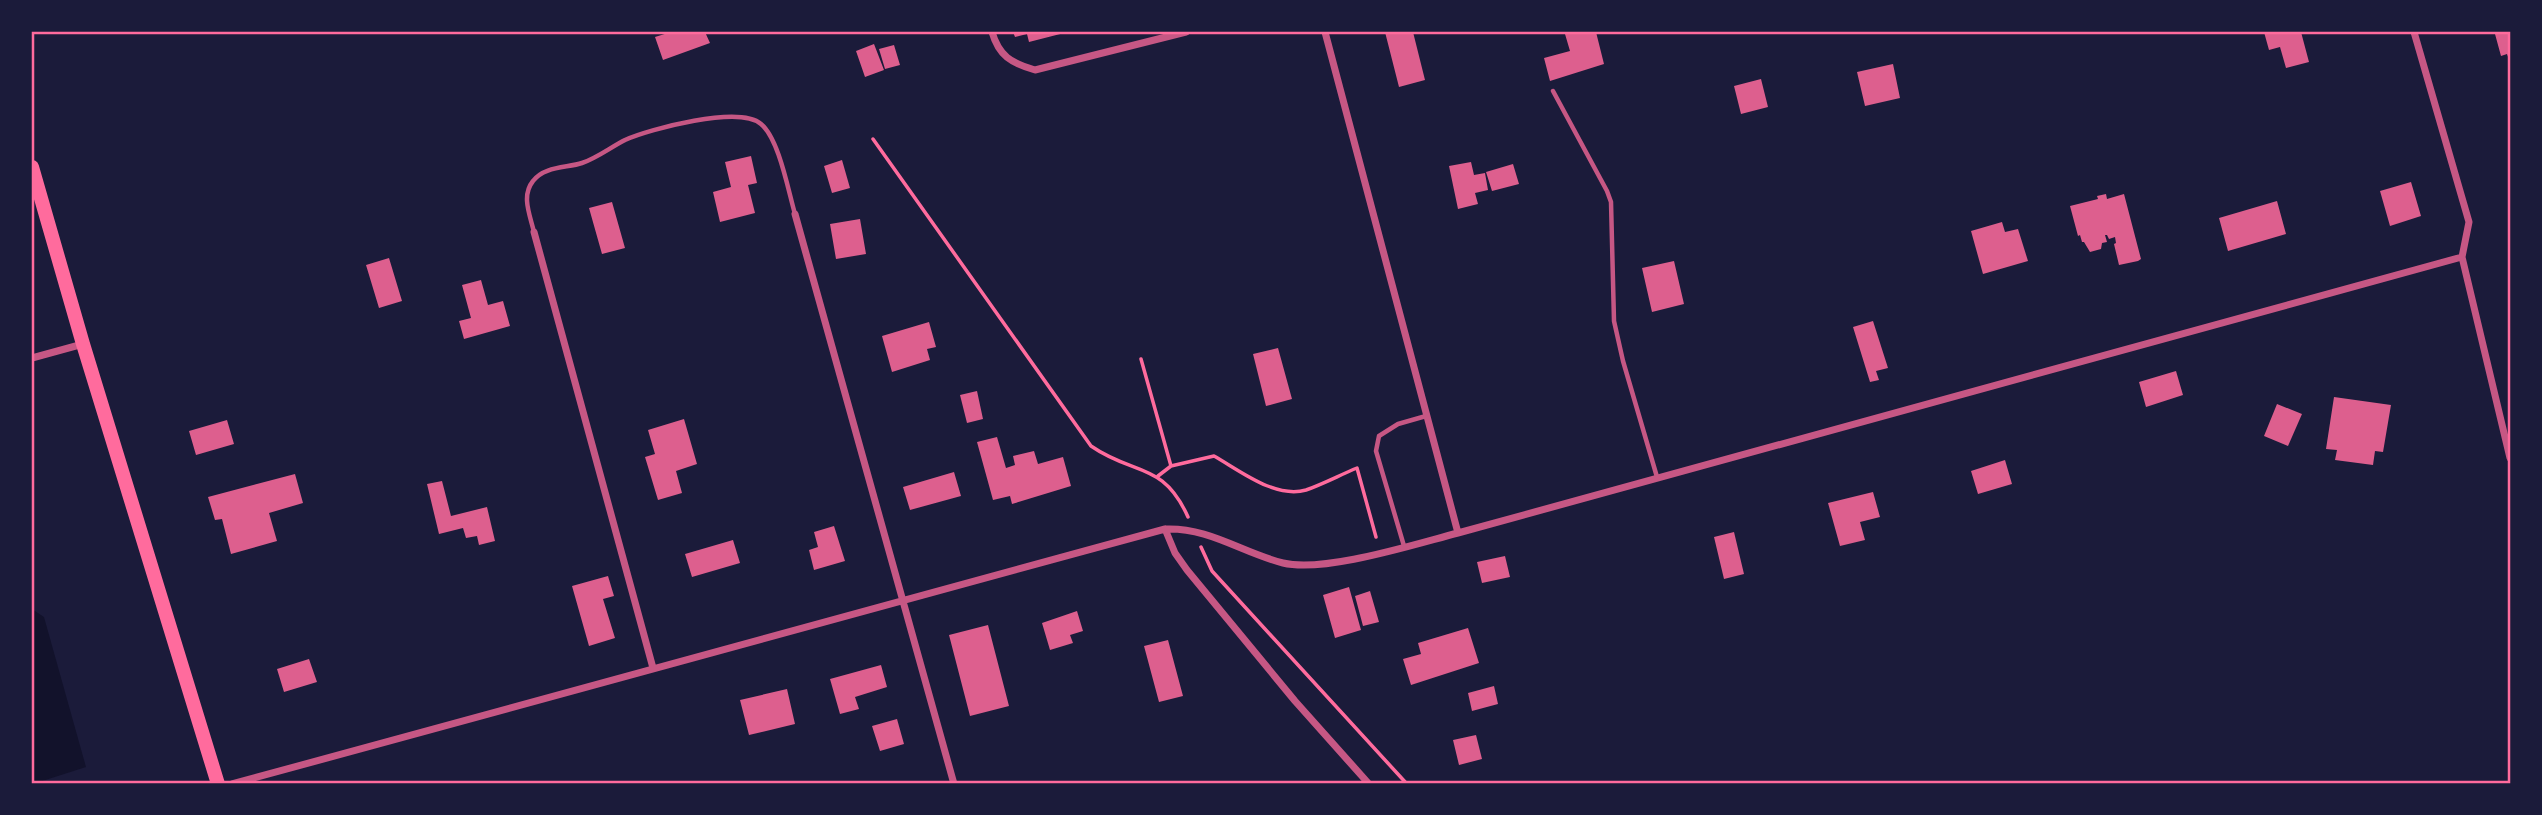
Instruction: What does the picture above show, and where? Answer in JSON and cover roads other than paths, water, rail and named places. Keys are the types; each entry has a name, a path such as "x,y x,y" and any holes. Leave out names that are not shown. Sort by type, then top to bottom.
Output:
{"main road":[{"path":"32,167 83,344 218,783"}],"street":[{"path":"992,32 996,47 1014,64 1035,70 1186,32"},
{"path":"1325,32 1458,533"},
{"path":"2414,32 2469,222 2462,257 2511,458"},
{"path":"795,214 954,783"},
{"path":"534,232 653,668"},
{"path":"232,783 1165,529 1194,530 1284,563 1305,565 1345,560 1458,533 2462,257"},
{"path":"32,358 83,344"},
{"path":"1165,529 1175,553 1187,570 1295,701 1369,783"}],"lane":[{"path":"1553,91 1611,202 1614,321 1657,478"},
{"path":"534,232 526,194 533,179 548,171 580,164 625,140 660,127 706,119 739,117 759,122 770,135 795,214"},
{"path":"1404,546 1376,451 1379,436 1398,424 1427,416"}]}
